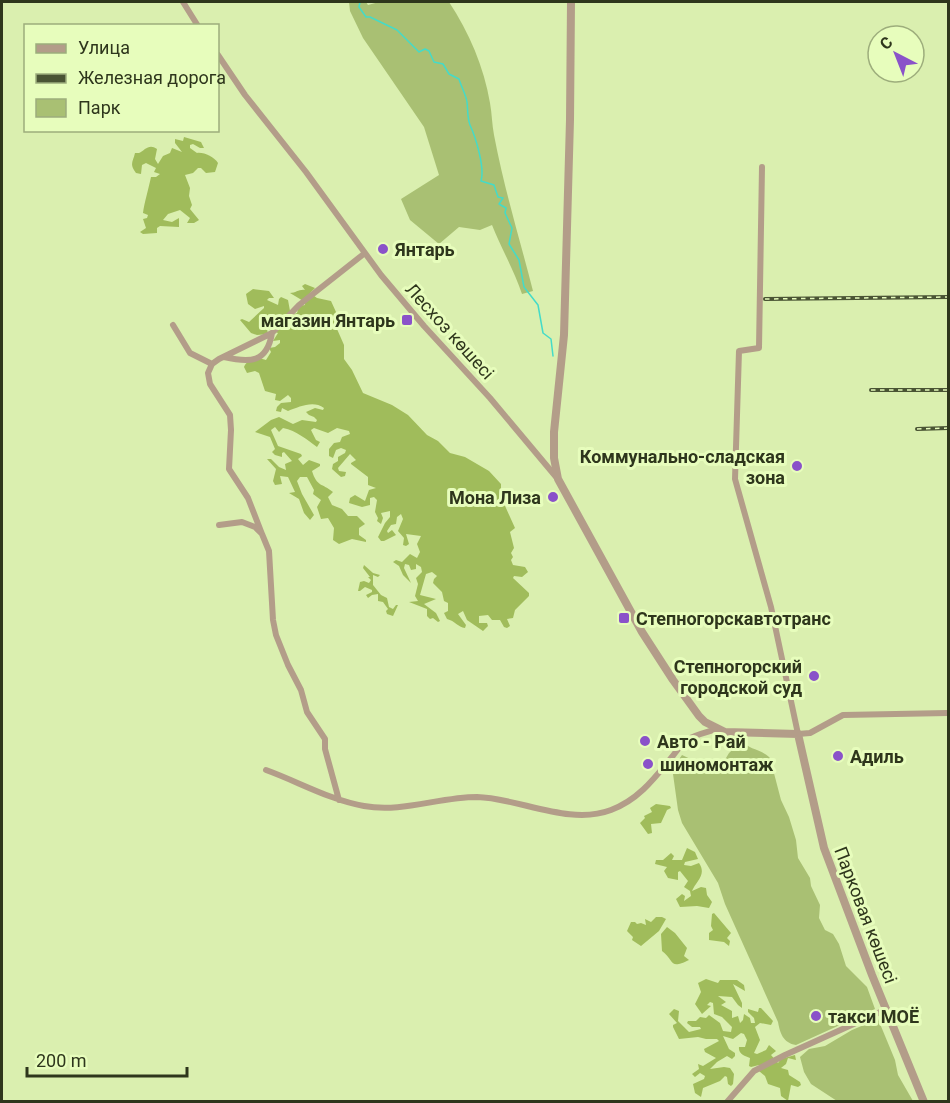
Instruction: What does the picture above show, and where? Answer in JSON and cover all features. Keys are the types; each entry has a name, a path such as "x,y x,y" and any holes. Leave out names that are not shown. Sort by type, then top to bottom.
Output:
{"street":[{"path":"183,2 197,24"},
{"path":"571,2 564,335 554,432 554,458 558,478 656,655 699,716 717,729 735,733 810,734 843,715 948,713"},
{"name":"Лесхоз көшесі","path":"219,56 245,95 417,318 490,398 558,478"},
{"path":"762,167 759,348 739,351 735,479 771,607 798,734"},
{"path":"339,800 325,749 325,739 307,711 301,690 276,635 269,550 248,498 229,469 230,415 210,384 208,374 212,364 272,333 299,305 365,253"},
{"path":"173,325 190,352 212,364"},
{"path":"223,357 254,361 270,346 272,333"},
{"path":"219,525 242,522 255,527 262,534"},
{"path":"266,770 339,800 366,807 387,808 480,797 532,808 590,815 627,802 639,794 687,740 717,729"},
{"name":"Парковая көшесі","path":"798,734 824,848 872,975 924,1101"},
{"path":"727,1101 754,1071 887,1009"}],"green space":[{"path":"349,2 366,2 368,5 379,2 449,2 463,25 484,76 502,175 533,291 522,294 492,225 480,230 459,227 439,244 410,220 401,199 439,175 424,127 363,38 350,11"},
{"path":"184,137 201,142 204,148 193,144 190,148 197,153 209,155 218,163 215,172 206,173 198,168 193,173 185,175 190,188 189,196 192,205 190,209 199,220 187,223 190,218 180,210 168,214 163,220 172,222 179,218 179,227 160,226 157,228 157,233 143,234 140,232 146,228 143,219 148,215 143,213 151,177 160,174 154,172 156,168 146,163 142,165 141,174 136,173 132,165 135,153 154,147 157,149 155,159 158,164 172,148 182,152 175,143 175,139 183,141"},
{"path":"305,284 315,288 310,293 317,298 331,301 336,312 337,329 344,345 344,359 363,393 392,405 408,415 427,435 438,441 450,453 465,457 489,471 501,484 501,497 515,528 510,532 514,548 511,560 513,565 525,567 528,572 522,577 514,576 513,578 529,593 529,596 515,610 513,618 507,619 510,626 507,628 500,620 492,620 488,615 479,616 479,623 487,623 488,626 483,631 467,620 463,611 458,614 466,625 465,628 447,619 444,613 448,611 448,603 444,601 442,592 433,583 437,576 432,572 426,574 420,595 436,599 424,604 436,613 440,621 430,619 427,616 427,609 409,602 418,601 415,596 418,584 416,578 422,572 421,567 416,564 416,569 411,570 409,565 405,564 404,568 411,583 403,575 399,566 393,562 396,560 402,562 410,554 417,558 420,552 417,544 421,536 406,534 409,544 403,545 404,538 398,531 403,519 401,514 397,517 396,524 391,525 387,531 388,533 392,530 396,535 381,541 378,537 390,517 390,511 381,513 383,518 381,524 377,521 375,512 377,500 374,497 370,498 370,505 362,507 349,503 350,498 355,495 365,501 369,490 376,488 368,485 368,477 351,464 356,460 350,454 338,468 339,471 346,472 345,476 341,477 332,469 338,457 346,450 341,448 336,450 333,458 329,456 329,449 334,443 340,442 342,437 350,434 349,431 337,428 328,433 314,428 311,430 316,440 320,442 317,447 288,429 283,428 279,432 275,427 271,430 278,446 301,454 302,456 298,459 303,465 309,460 320,464 312,471 316,480 333,492 328,497 332,505 342,509 348,516 357,516 365,524 359,528 359,535 366,542 352,539 339,544 333,540 334,528 328,518 321,519 317,507 321,500 313,494 314,490 307,477 300,477 297,481 314,515 310,520 304,513 299,499 289,493 295,492 288,477 280,476 282,484 275,485 273,481 276,469 267,459 271,459 286,470 285,464 292,461 284,452 282,457 275,455 272,452 275,449 270,437 255,432 279,417 293,424 302,420 316,422 314,417 306,412 315,408 323,410 324,408 311,404 288,411 282,408 281,412 276,411 281,403 291,402 291,398 288,395 280,401 275,400 276,394 265,391 259,373 255,371 247,373 244,367 253,359 266,360 271,352 269,348 280,343 280,340 273,341 278,333 267,329 268,334 251,333 240,320 249,322 264,308 264,306 255,309 248,304 246,294 253,289 269,291 274,298 267,300 278,305 281,297 288,300 290,311 297,313 299,306 305,305 305,302 290,293 305,290 302,286"},
{"path":"364,565 373,573 380,575 378,577 373,575 373,585 381,595 387,598 389,607 393,609 398,605 393,616 387,614 388,609 383,602 378,601 378,594 368,598 366,595 372,590 365,587 358,591 360,582 369,583 371,580 363,568"},
{"path":"742,741 770,758 781,800 796,840 798,858 810,878 811,886 820,905 819,918 825,930 833,934 839,944 846,966 867,987 875,1009 796,1045 785,1040 781,1034 778,1022 725,904 718,883 682,823 678,810 673,774 675,765 682,755 701,764 723,763 729,753"},
{"path":"656,804 671,808 667,810 661,823 651,824 652,833 648,834 640,823 645,818 644,816 652,812 650,808"},
{"path":"687,848 695,852 698,859 685,862 684,865 691,866 699,863 702,871 692,891 701,887 706,888 707,895 712,902 709,908 680,907 676,899 682,894 685,896 684,901 691,896 690,891 684,887 688,881 680,871 678,880 668,878 664,871 667,867 655,864 656,860 663,860 671,853 674,856 672,860 682,860"},
{"path":"714,913 731,933 727,938 730,941 729,946 724,942 709,940 709,933 713,930 711,926"},
{"path":"656,917 666,919 659,931 641,946 632,940 633,937 627,931 631,922 646,925 645,919 651,922"},
{"path":"667,927 687,948 684,956 689,960 675,964 662,951 661,934"},
{"path":"706,979 718,983 720,980 737,980 744,985 745,991 733,984 742,1008 732,997 718,996 726,1002 721,1005 732,1011 732,1018 738,1016 740,1023 744,1014 750,1018 751,1023 755,1023 748,1009 758,1012 761,1008 773,1021 771,1025 760,1023 755,1027 760,1040 754,1053 766,1050 769,1045 776,1051 771,1055 778,1063 781,1059 795,1055 796,1060 788,1058 786,1064 781,1068 788,1070 789,1075 801,1085 798,1087 791,1085 788,1101 781,1096 780,1088 768,1084 765,1076 759,1071 759,1065 749,1066 750,1058 742,1054 739,1049 739,1047 745,1047 747,1040 741,1033 733,1039 723,1036 735,1056 732,1059 727,1056 710,1069 730,1068 734,1074 733,1084 731,1086 728,1084 725,1076 720,1081 703,1088 701,1097 695,1093 693,1084 704,1079 705,1076 700,1073 695,1077 692,1074 699,1069 698,1064 703,1066 716,1058 704,1049 719,1041 698,1037 679,1039 673,1027 677,1023 669,1014 674,1009 679,1011 678,1021 689,1032 701,1029 692,1027 687,1023 688,1021 696,1021 700,1017 706,1018 709,1015 720,1023 723,1031 731,1032 732,1027 722,1017 714,1014 713,1003 710,1002 707,1005 711,1006 702,1014 695,1004 701,992 698,983"},
{"path":"878,1019 895,1060 898,1075 913,1101 837,1101 811,1084 804,1072 800,1057 809,1049 825,1046 852,1030"}],"waterway":[{"path":"360,2 359,7 366,17 397,30 419,52 425,49 429,51 434,62 443,64 449,74 459,79 479,153 482,169 481,181 494,185 498,197 503,198 499,204 506,208 505,213 512,228 509,244 519,260 524,287 538,305 543,333 551,339 553,356"}],"railway":[{"path":"765,299 948,297"},
{"path":"871,390 948,390"},
{"path":"917,429 948,428"}],"place":[{"name":"Янтарь","path":"383,249"},
{"name":"магазин Янтарь","path":"407,320"},
{"name":"Коммунально-сладская зона","path":"797,466"},
{"name":"Мона Лиза","path":"553,497"},
{"name":"Степногорскавтотранс","path":"624,618"},
{"name":"Степногорский городской суд","path":"814,676"},
{"name":"Авто - Рай","path":"645,741"},
{"name":"Адиль","path":"838,756"},
{"name":"шиномонтаж","path":"648,764"},
{"name":"такси МОЁ","path":"816,1016"}]}
